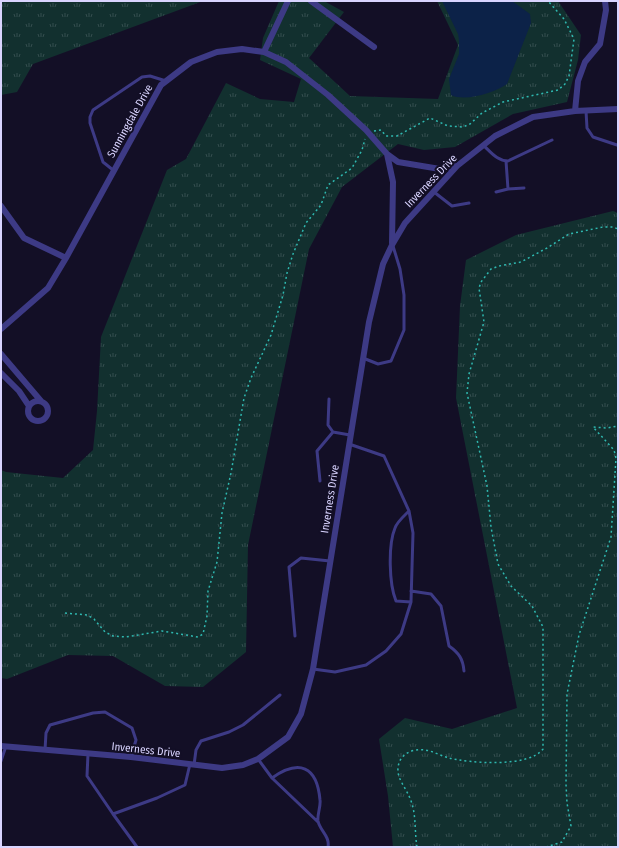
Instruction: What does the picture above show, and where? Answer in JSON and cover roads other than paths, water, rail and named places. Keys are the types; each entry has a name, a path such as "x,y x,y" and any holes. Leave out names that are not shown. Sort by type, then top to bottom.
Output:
{"street":[{"path":"264,52 288,1"},
{"path":"311,1 374,47"},
{"path":"575,110 578,80 582,68 600,44 606,10 604,1"},
{"name":"Sunningdale Drive","path":"1,329 48,288 161,85 182,68 207,55 225,51 242,50 264,52 293,67 328,95 370,134 386,154 398,162 440,168 457,166"},
{"name":"Inverness Drive","path":"3,746 131,757 222,768 243,765 258,759 288,737 301,714 313,669 368,322 381,271 392,245 405,223 457,166 495,136 533,117 575,110 618,109"},
{"name":"Sunningdale Drive","path":"386,154 393,182 392,245"},
{"path":"1,206 24,238 66,258"},
{"path":"1,354 8,364 47,407 48,411 44,419 40,421 32,419 28,411 29,406 19,391 1,371 8,364"},
{"path":"19,391 26,384"},
{"path":"29,406 36,401 41,401"}],"lane":[{"path":"114,170 103,162 90,123 90,114 93,110 142,77 150,76 166,81"},
{"path":"586,110 587,128 593,137 617,146"},
{"path":"483,145 496,158 506,161 517,158 552,140"},
{"path":"506,161 508,189"},
{"path":"496,192 508,189 524,188"},
{"path":"433,192 445,203 452,206 469,203"},
{"path":"363,358 378,364 391,361 404,330 404,295 400,269 392,245"},
{"path":"329,399 328,425 333,432 350,435"},
{"path":"320,481 317,451 333,432"},
{"path":"313,669 335,672 366,665 386,651 401,634 411,602 413,533 409,511 384,456 348,444"},
{"path":"409,511 395,528 390,560 391,588 396,601 411,602"},
{"path":"295,636 289,567 301,558 330,561"},
{"path":"411,591 431,594 441,606 449,646 458,653 463,662 464,671"},
{"path":"113,814 157,798 185,785 196,750 201,741 229,732 243,725 280,695"},
{"path":"45,750 46,733 50,725 93,712 105,712 132,728 136,740 131,757"},
{"path":"1,761 3,746"},
{"path":"88,754 87,776 137,847"},
{"path":"258,759 272,778 318,822 326,833 328,847"},
{"path":"272,778 290,768 300,766 309,770 316,783 320,800 318,822"}],"water":[{"path":"442,1 512,1 530,14 531,23 507,84 479,96 464,98 451,95 449,79 459,54 459,40 458,34"}]}
